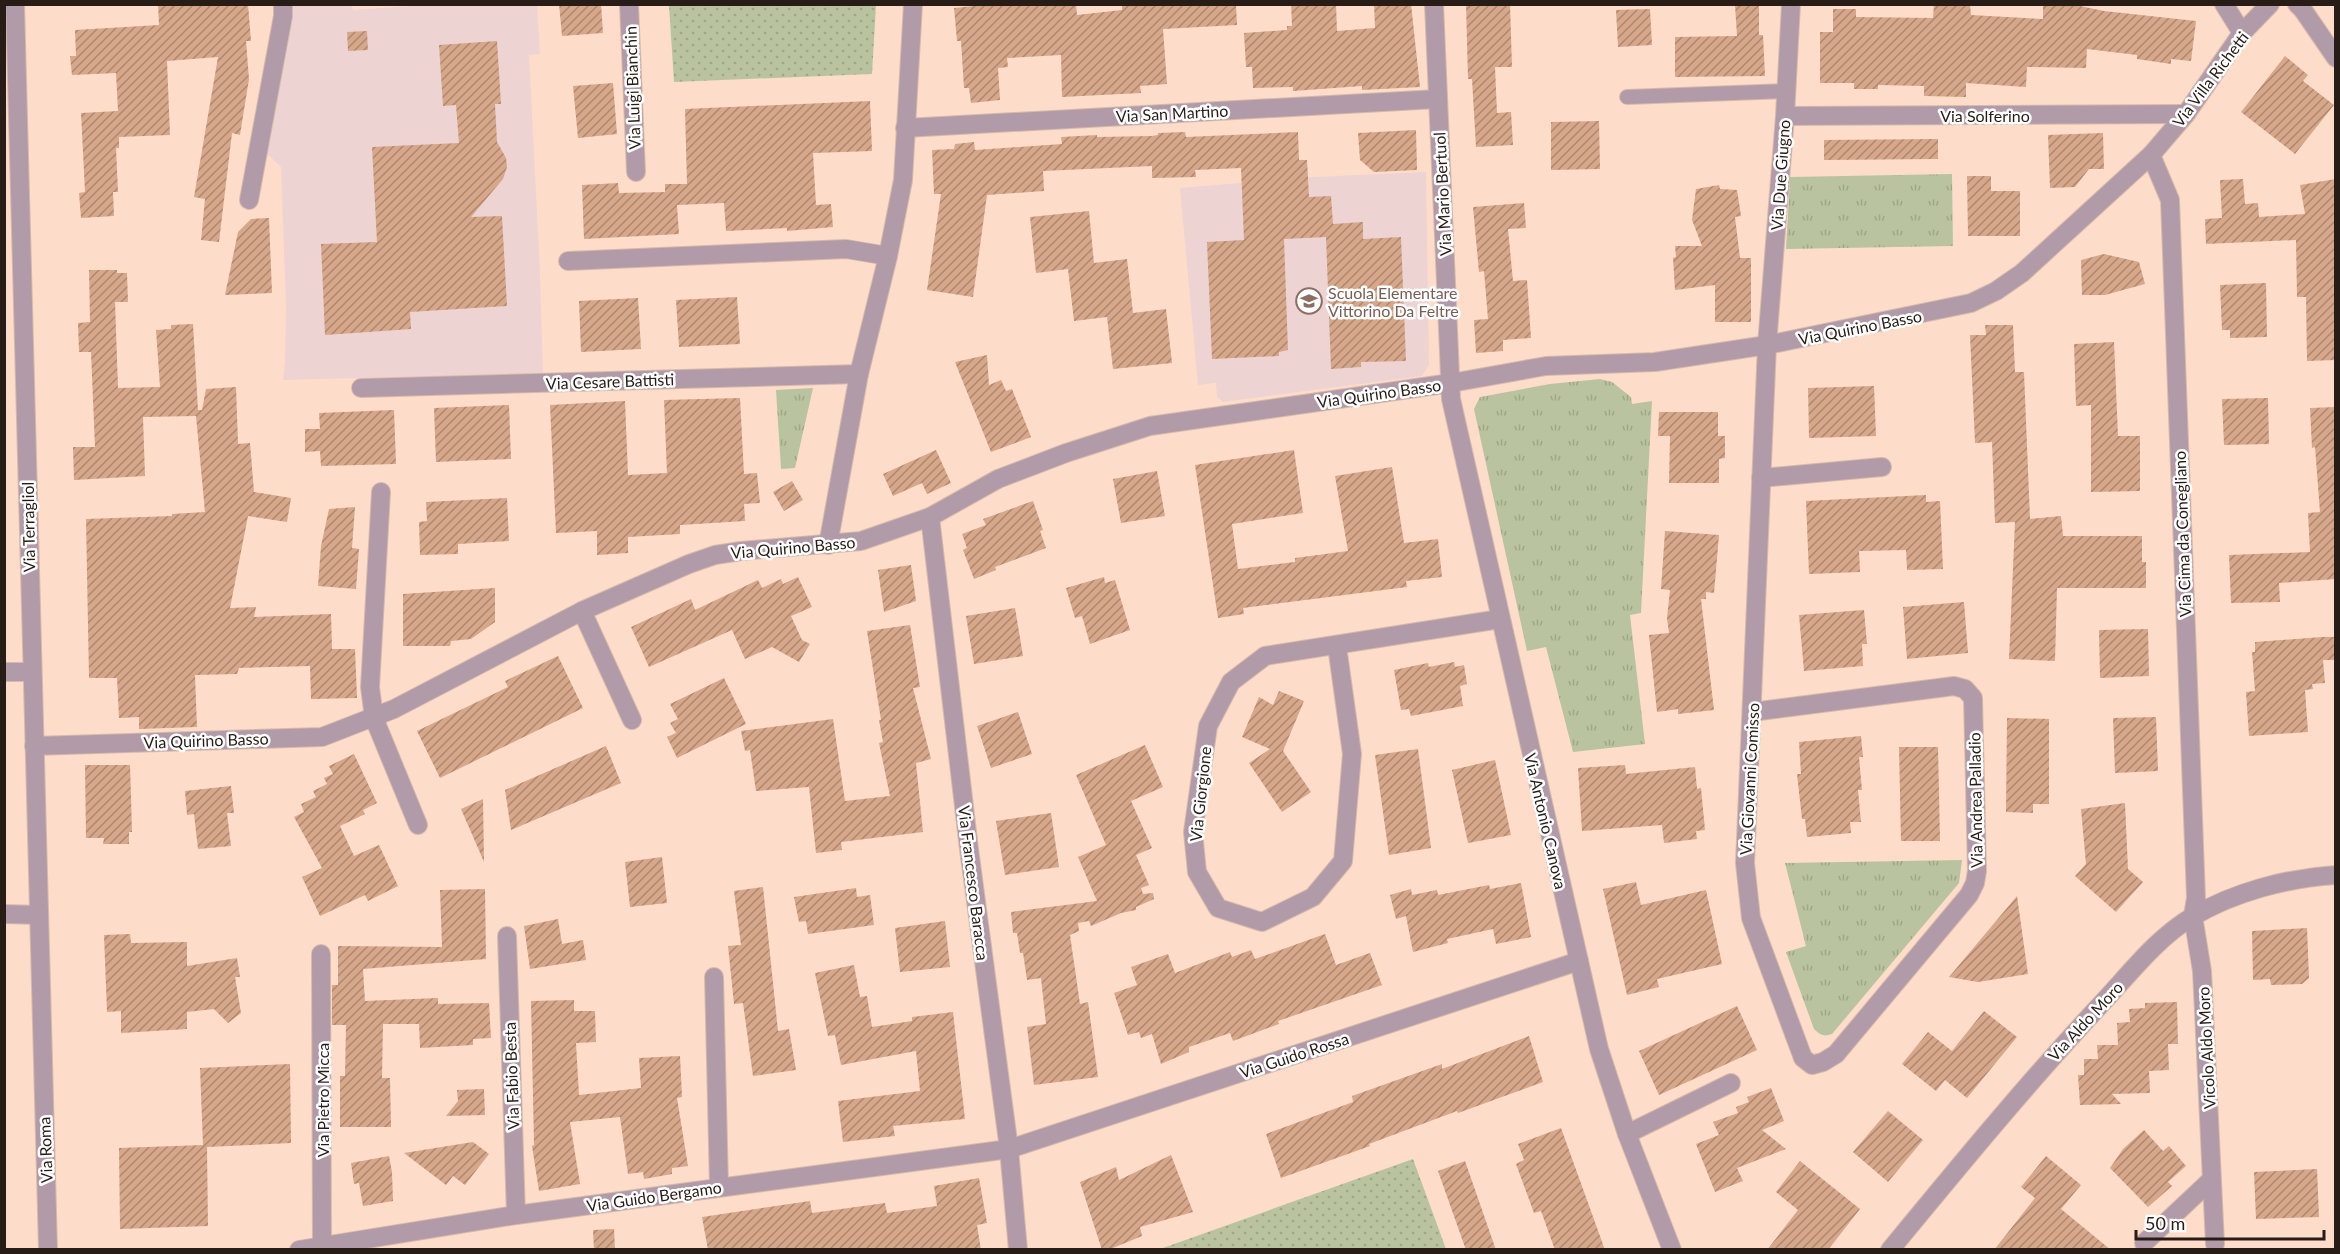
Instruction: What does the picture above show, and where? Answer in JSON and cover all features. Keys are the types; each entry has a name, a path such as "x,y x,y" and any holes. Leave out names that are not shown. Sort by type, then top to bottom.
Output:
{"street":[{"name":"Via Terragliol","path":"15,4 42,1050"},
{"path":"249,200 283,16 283,4"},
{"name":"Via Luigi Bianchin","path":"629,4 636,172"},
{"path":"828,545 859,374 888,256 903,180 913,4"},
{"name":"Via Mario Bertuol","path":"1434,4 1451,383"},
{"name":"Via Due Giugno","path":"1767,345 1785,116 1791,4"},
{"path":"2224,4 2242,33"},
{"name":"Via Villa Richetti","path":"2151,155 2186,114 2242,33 2270,4"},
{"path":"2297,4 2336,58"},
{"name":"Via San Martino","path":"905,128 1438,99"},
{"name":"Via Solferino","path":"1785,116 2186,114"},
{"name":"Via Quirino Basso","path":"34,746 322,736 374,718 582,611 689,564 715,555 741,551 861,541 930,517 998,479 1066,453 1150,426 1451,383 1546,366 1655,362 1767,345 1962,306 1996,291 2022,273 2151,155"},
{"name":"Via Cima da Conegliano","path":"2151,155 2170,200 2196,898 2193,916"},
{"path":"568,261 846,249 888,256"},
{"name":"Via Giovanni Comisso","path":"1767,345 1745,863 1751,918 1803,1058 1812,1065"},
{"name":"Via Cesare Battisti","path":"361,388 859,374"},
{"name":"Via Antonio Canova","path":"1451,383 1451,399 1599,1049 1627,1134 1672,1250"},
{"path":"1761,478 1882,467"},
{"path":"381,492 370,687 374,718 418,825"},
{"name":"Via Francesco Baracca","path":"930,517 969,849 1009,1149 1018,1250"},
{"path":"582,611 632,720"},
{"name":"Via Giorgione","path":"1337,645 1352,754 1343,861 1313,897 1262,922 1218,908 1197,872 1193,832 1208,726 1231,682 1264,656 1500,619"},
{"path":"4,672 32,672"},
{"name":"Via Andrea Palladio","path":"1752,712 1954,686 1965,689 1973,698 1977,871 1975,883 1969,895 1836,1054 1823,1062 1812,1065"},
{"name":"Via Aldo Moro","path":"1890,1250 2044,1065 2168,934 2193,916 2232,898 2295,880 2336,875"},
{"path":"4,914 39,915"},
{"name":"Vicolo Aldo Moro","path":"2193,916 2202,971 2215,1244"},
{"name":"Via Fabio Besta","path":"507,936 516,1215"},
{"name":"Via Pietro Micca","path":"321,954 322,1247"},
{"name":"Via Guido Rossa","path":"1009,1149 1579,961"},
{"path":"714,977 720,1186"},
{"name":"Via Roma","path":"42,1050 48,1250"},
{"path":"1627,1134 1731,1083"},
{"name":"Via Guido Bergamo","path":"299,1250 516,1215 1009,1149"},
{"path":"2144,1243 2211,1180"}],"lane":[{"path":"1627,97 1786,91"}],"shaded area":[{"path":"438,4 537,5 540,54 529,55 543,373 283,380 286,305 281,167 263,150 290,5 351,5 353,10"},
{"name":"Scuola Elementare Vittorino Da Feltre","path":"1426,172 1429,365 1422,376 1223,402 1217,397 1216,383 1198,385 1180,188 1313,177"}],"green space":[{"path":"669,5 876,5 872,74 674,82"},
{"path":"1952,174 1953,246 1786,249 1790,177"},
{"path":"1600,379 1612,382 1631,397 1632,404 1652,401 1641,613 1630,615 1645,744 1573,752 1546,647 1527,651 1474,409 1480,397 1550,384"},
{"path":"813,388 795,468 781,469 776,390"},
{"path":"1962,860 1959,883 1832,1034 1824,1035 1816,1031 1786,952 1806,946 1785,863"},
{"path":"1413,1159 1446,1249 1160,1249"}],"building":[{"path":"158,4 248,4 251,41 246,41 249,79 240,135 232,133 219,242 201,240 205,199 194,197 218,57 167,61 170,135 119,137 119,148 116,148 118,192 113,192 114,216 81,218 79,193 85,192 81,113 118,111 116,73 72,75 70,56 76,56 75,30 159,25"},
{"path":"559,4 601,4 603,33 562,36"},
{"path":"993,4 1076,4 1077,15 1122,10 1122,4 1236,4 1237,25 1163,29 1167,84 1140,86 1141,93 1062,97 1061,55 1007,58 1008,67 998,68 1000,100 971,103 969,88 964,88 961,41 957,41 954,8"},
{"path":"1291,4 1336,4 1337,31 1375,28 1374,4 1411,4 1420,87 1362,90 1362,86 1293,91 1293,87 1253,88 1252,67 1246,67 1244,33 1287,30 1287,26 1292,26"},
{"path":"1466,4 1510,4 1512,67 1495,67 1497,113 1511,112 1513,145 1476,147 1472,79 1468,79"},
{"path":"1759,4 1759,35 1763,35 1765,76 1675,77 1675,37 1737,36 1735,5"},
{"path":"1934,4 1970,5 1971,15 2043,19 2043,5 2080,6 2104,11 2196,21 2191,61 2171,59 2171,64 2137,59 2137,55 2087,49 2086,68 2027,67 2026,87 1966,83 1966,97 1924,96 1924,86 1878,85 1878,89 1854,89 1854,83 1820,83 1820,32 1833,32 1833,9 1856,9 1856,17 1933,18"},
{"path":"1650,9 1652,45 1618,47 1616,10"},
{"path":"367,31 368,50 348,51 347,32"},
{"path":"497,41 501,104 495,104 497,142 506,158 507,167 503,179 471,217 502,216 507,306 410,312 411,329 325,335 321,244 377,242 372,147 459,143 456,105 443,106 439,45"},
{"path":"2285,56 2308,75 2303,81 2334,105 2295,154 2241,112"},
{"path":"613,83 617,134 578,138 573,86"},
{"path":"870,101 872,151 813,153 816,205 831,204 833,227 787,231 787,228 726,231 724,203 677,205 679,234 584,239 582,185 618,183 619,193 665,192 665,184 687,184 685,109"},
{"path":"1599,121 1600,169 1551,170 1551,122"},
{"path":"1416,130 1417,170 1374,172 1360,160 1358,133"},
{"path":"1185,132 1186,137 1298,132 1299,160 1307,160 1309,197 1331,196 1333,224 1363,222 1363,239 1401,237 1406,361 1361,362 1361,367 1331,369 1326,237 1284,239 1288,350 1279,352 1279,356 1212,359 1207,242 1244,240 1241,168 1195,170 1196,177 1152,178 1152,166 1043,171 1044,191 987,195 973,297 927,290 941,194 934,194 932,150 954,149 955,144 974,142 975,150 1062,144 1061,137 1152,136 1158,133"},
{"path":"2103,133 2104,169 2089,169 2075,187 2050,188 2048,135"},
{"path":"1938,139 1938,159 1824,160 1824,140"},
{"path":"1967,176 1991,176 1991,191 2020,191 2020,236 1968,236"},
{"path":"2243,179 2245,204 2258,203 2259,217 2305,214 2300,185 2336,179 2336,360 2307,361 2306,297 2297,297 2296,240 2206,244 2205,219 2222,218 2220,180"},
{"path":"1719,185 1720,189 1737,190 1741,216 1735,217 1740,258 1751,258 1751,322 1715,322 1715,285 1675,290 1673,258 1676,257 1675,246 1702,246 1692,220 1696,189"},
{"path":"1524,203 1526,228 1508,229 1513,281 1527,280 1531,338 1503,340 1503,351 1476,353 1474,320 1488,319 1484,271 1479,272 1473,207"},
{"path":"1089,211 1094,263 1127,259 1133,313 1166,309 1172,363 1113,369 1107,317 1074,321 1068,269 1036,273 1030,217"},
{"path":"269,218 272,293 225,295 238,232 251,219"},
{"path":"2104,254 2139,262 2145,284 2105,295 2082,295 2081,260"},
{"path":"89,270 117,270 117,273 127,273 128,302 115,302 118,388 160,387 156,330 171,329 171,325 193,324 198,410 202,410 206,389 236,387 238,444 250,443 254,492 291,498 287,522 248,516 230,608 256,607 254,617 331,614 332,649 355,649 357,698 311,699 310,666 239,668 237,674 195,675 197,727 139,729 139,717 119,718 117,678 89,678 86,519 172,516 172,514 205,512 196,416 143,417 145,476 74,480 73,447 95,447 91,352 79,352 78,323 90,322"},
{"path":"2266,283 2267,337 2230,338 2230,330 2222,330 2220,285"},
{"path":"737,297 740,344 679,347 676,300"},
{"path":"638,298 641,349 581,352 579,301"},
{"path":"1985,325 2013,325 2015,372 2024,372 2030,519 2061,516 2063,536 2142,536 2142,562 2146,562 2146,588 2057,588 2055,661 2009,659 2015,522 1995,523 1992,442 1975,443 1970,335 1986,335"},
{"path":"2114,342 2118,436 2140,436 2140,491 2091,492 2091,405 2076,406 2074,344"},
{"path":"987,355 989,385 1001,380 1006,391 1012,389 1031,437 991,452 955,362"},
{"path":"1874,386 1876,436 1809,438 1808,388"},
{"path":"740,398 744,474 757,473 760,503 744,504 745,521 680,525 680,534 628,537 628,553 597,555 597,531 556,533 550,405 625,401 628,475 667,473 664,400"},
{"path":"2268,398 2269,444 2224,445 2222,399"},
{"path":"509,405 511,459 436,462 434,408"},
{"path":"2336,407 2336,579 2279,583 2280,602 2231,603 2229,555 2310,552 2308,513 2320,512 2315,447 2312,448 2310,408"},
{"path":"394,410 396,464 321,466 320,451 305,452 305,429 320,429 319,413"},
{"path":"1659,412 1718,412 1718,436 1725,436 1725,458 1719,459 1719,483 1669,483 1670,436 1658,436"},
{"path":"936,450 951,483 927,494 922,483 893,496 883,474"},
{"path":"1294,450 1303,513 1232,524 1238,569 1295,562 1295,558 1348,551 1335,476 1392,467 1404,543 1438,539 1442,577 1406,581 1407,587 1243,608 1244,614 1218,618 1195,465"},
{"path":"1157,471 1165,516 1121,523 1113,479"},
{"path":"792,481 803,500 784,511 773,492"},
{"path":"1926,495 1926,502 1940,501 1943,569 1907,570 1906,550 1859,551 1860,572 1809,574 1806,501"},
{"path":"507,498 509,541 458,544 458,554 420,555 419,522 427,521 426,502"},
{"path":"1033,501 1043,530 1040,531 1046,548 995,567 996,570 974,579 963,550 967,548 962,534 986,525 983,519"},
{"path":"355,507 352,548 359,549 356,589 318,586 321,546 329,509"},
{"path":"1665,531 1719,535 1714,593 1706,592 1706,599 1701,599 1714,710 1678,714 1678,709 1657,712 1649,635 1669,633 1667,618 1670,590 1661,589"},
{"path":"911,565 916,601 884,612 878,570"},
{"path":"798,577 812,607 791,616 802,640 810,644 799,662 772,647 745,659 732,630 649,667 631,627 691,599 695,610 758,580 762,588 781,579 783,584"},
{"path":"1104,577 1105,583 1115,580 1130,630 1090,644 1082,616 1075,618 1066,588"},
{"path":"495,588 495,622 471,639 451,641 450,646 403,646 403,594"},
{"path":"1964,602 1968,653 1907,659 1903,607"},
{"path":"1015,608 1023,656 974,664 966,616"},
{"path":"1864,610 1867,644 1862,644 1863,666 1804,671 1799,615"},
{"path":"910,625 920,687 913,688 931,759 916,763 923,832 841,842 842,850 816,853 809,787 756,791 750,750 745,751 741,731 833,719 845,801 890,796 879,743 883,742 879,720 881,720 867,631"},
{"path":"2148,629 2149,676 2100,678 2099,630"},
{"path":"2336,637 2336,660 2323,660 2325,683 2312,684 2313,689 2305,690 2308,732 2249,736 2246,692 2255,691 2252,652 2255,652 2255,642"},
{"path":"558,656 583,708 440,778 417,731 508,687 505,681"},
{"path":"1454,662 1455,667 1464,665 1467,684 1460,686 1463,706 1411,716 1409,709 1401,710 1394,670 1428,663 1429,667"},
{"path":"724,678 746,724 677,758 667,737 676,733 670,723 678,719 670,704"},
{"path":"1279,691 1304,701 1283,751 1311,792 1282,812 1249,763 1270,749 1242,737 1259,697 1273,705"},
{"path":"1018,712 1032,754 991,768 977,726"},
{"path":"2156,717 2158,771 2115,773 2113,718"},
{"path":"2007,718 2049,719 2049,804 2033,804 2033,813 2006,812"},
{"path":"1861,736 1863,757 1859,757 1862,790 1858,790 1861,822 1850,822 1851,833 1807,837 1805,819 1802,819 1797,774 1801,774 1799,742"},
{"path":"1145,745 1163,787 1131,801 1152,848 1136,855 1149,885 1141,888 1143,894 1153,893 1154,899 1136,907 1136,910 1121,913 1091,926 1089,921 1078,923 1079,931 1070,935 1080,1004 1088,1002 1098,1077 1034,1085 1027,1027 1046,1024 1041,978 1027,980 1023,953 1020,953 1017,933 1013,933 1011,912 1097,901 1078,857 1106,845 1076,775"},
{"path":"606,746 621,783 511,830 505,790"},
{"path":"1899,747 1938,747 1940,841 1901,841"},
{"path":"1418,749 1431,848 1389,855 1375,755"},
{"path":"354,754 377,803 363,810 365,814 340,826 354,856 379,845 398,886 368,901 365,895 320,916 302,877 322,868 294,817 304,812 301,804 316,797 313,791 327,784 324,778 333,774 329,766"},
{"path":"1495,760 1511,835 1468,843 1452,770"},
{"path":"85,765 130,765 132,832 129,832 129,844 103,844 104,838 86,838"},
{"path":"1625,765 1626,774 1695,767 1697,789 1701,788 1705,830 1696,831 1697,839 1664,843 1662,825 1582,831 1578,768"},
{"path":"231,786 234,813 227,813 231,846 198,849 194,814 187,815 185,791"},
{"path":"483,799 484,862 461,809"},
{"path":"2125,803 2128,869 2143,882 2116,912 2075,876 2086,864 2081,809"},
{"path":"1051,813 1059,867 1005,875 996,821"},
{"path":"662,857 667,903 630,907 625,862"},
{"path":"1636,882 1641,905 1706,890 1722,964 1657,979 1659,987 1627,995 1603,889"},
{"path":"1521,883 1531,937 1496,944 1493,929 1447,939 1448,943 1413,952 1406,916 1396,919 1390,895 1411,889 1412,895 1437,890 1438,895 1489,885 1490,889"},
{"path":"763,887 778,1031 789,1029 796,1070 753,1076 743,1003 734,1004 728,946 741,945 734,891"},
{"path":"856,888 857,897 870,895 874,925 808,934 806,921 799,922 794,897"},
{"path":"485,889 486,959 363,969 365,1001 438,998 438,1004 489,1003 491,1038 473,1039 473,1045 420,1048 419,1024 383,1024 382,1078 390,1078 391,1127 340,1127 340,1076 345,1076 346,1025 332,1025 332,985 338,985 338,946 442,947 440,890"},
{"path":"2017,896 2028,974 1978,982 1949,977"},
{"path":"558,919 562,944 583,940 586,960 530,969 524,926"},
{"path":"945,921 950,967 900,972 895,928"},
{"path":"2307,928 2309,978 2302,984 2271,985 2270,979 2253,980 2252,931"},
{"path":"130,934 131,943 187,942 187,966 237,958 240,977 235,977 241,1013 228,1023 214,1009 187,1012 187,1029 121,1033 121,1011 107,1012 104,935"},
{"path":"1325,934 1336,965 1370,953 1382,985 1278,1021 1279,1024 1233,1041 1230,1033 1189,1047 1189,1052 1161,1064 1152,1034 1141,1038 1139,1032 1128,1035 1114,993 1137,985 1131,967 1168,954 1175,973 1230,952 1232,957 1251,950 1255,959"},
{"path":"854,965 860,997 867,996 872,1027 912,1021 912,1017 953,1012 965,1119 893,1126 895,1136 843,1142 838,1101 920,1091 916,1051 841,1065 835,1035 828,1036 815,973"},
{"path":"574,1000 574,1011 595,1011 596,1042 576,1043 579,1095 641,1088 639,1058 680,1056 682,1097 677,1098 688,1166 672,1168 672,1174 644,1179 643,1172 628,1174 620,1117 570,1122 580,1184 539,1191 532,1146 534,1145 531,1001"},
{"path":"2177,1002 2178,1044 2168,1044 2169,1070 2149,1071 2150,1093 2112,1094 2121,1104 2080,1105 2078,1075 2084,1075 2084,1059 2098,1059 2097,1045 2118,1045 2117,1023 2130,1022 2129,1009 2145,1008 2145,1003"},
{"path":"1737,1006 1757,1050 1659,1095 1639,1051"},
{"path":"1984,1011 2017,1037 1967,1098 1945,1080 1936,1091 1902,1064 1928,1032 1952,1051"},
{"path":"1529,1036 1543,1082 1458,1113 1457,1111 1281,1178 1266,1134 1353,1102 1352,1096 1442,1064 1442,1069"},
{"path":"290,1064 291,1143 207,1147 208,1226 120,1229 119,1148 203,1145 200,1068"},
{"path":"1771,1088 1784,1121 1762,1130 1786,1149 1737,1168 1743,1181 1715,1192 1696,1144 1719,1135 1713,1122 1738,1113 1736,1107 1749,1102 1747,1097"},
{"path":"484,1089 485,1115 446,1116 458,1101 457,1090"},
{"path":"1888,1111 1923,1140 1888,1182 1853,1152"},
{"path":"1561,1128 1605,1250 1555,1250 1541,1211 1534,1213 1516,1164 1524,1160 1518,1144"},
{"path":"2144,1130 2163,1151 2169,1146 2186,1166 2168,1182 2172,1186 2148,1207 2110,1168 2123,1149"},
{"path":"473,1142 489,1154 465,1185 453,1176 446,1185 404,1153"},
{"path":"1171,1155 1193,1212 1140,1227 1142,1236 1108,1250 1102,1250 1080,1182 1116,1167 1119,1180"},
{"path":"389,1156 393,1201 363,1206 359,1183 354,1184 351,1163"},
{"path":"2046,1156 2081,1185 2061,1209 2111,1250 1994,1250 2035,1198 2021,1187"},
{"path":"1465,1161 1496,1250 1466,1250 1438,1171"},
{"path":"1800,1161 1860,1209 1828,1250 1767,1250 1798,1210 1776,1192"},
{"path":"2317,1169 2319,1217 2256,1219 2254,1172"},
{"path":"979,1178 987,1223 977,1225 981,1250 708,1250 702,1217 810,1201 812,1213 885,1203 887,1213 937,1206 934,1186"},
{"path":"614,1229 615,1250 594,1250 593,1230"}],"place":[{"name":"Scuola Elementare Vittorino Da Feltre","path":"1309,301"}]}
